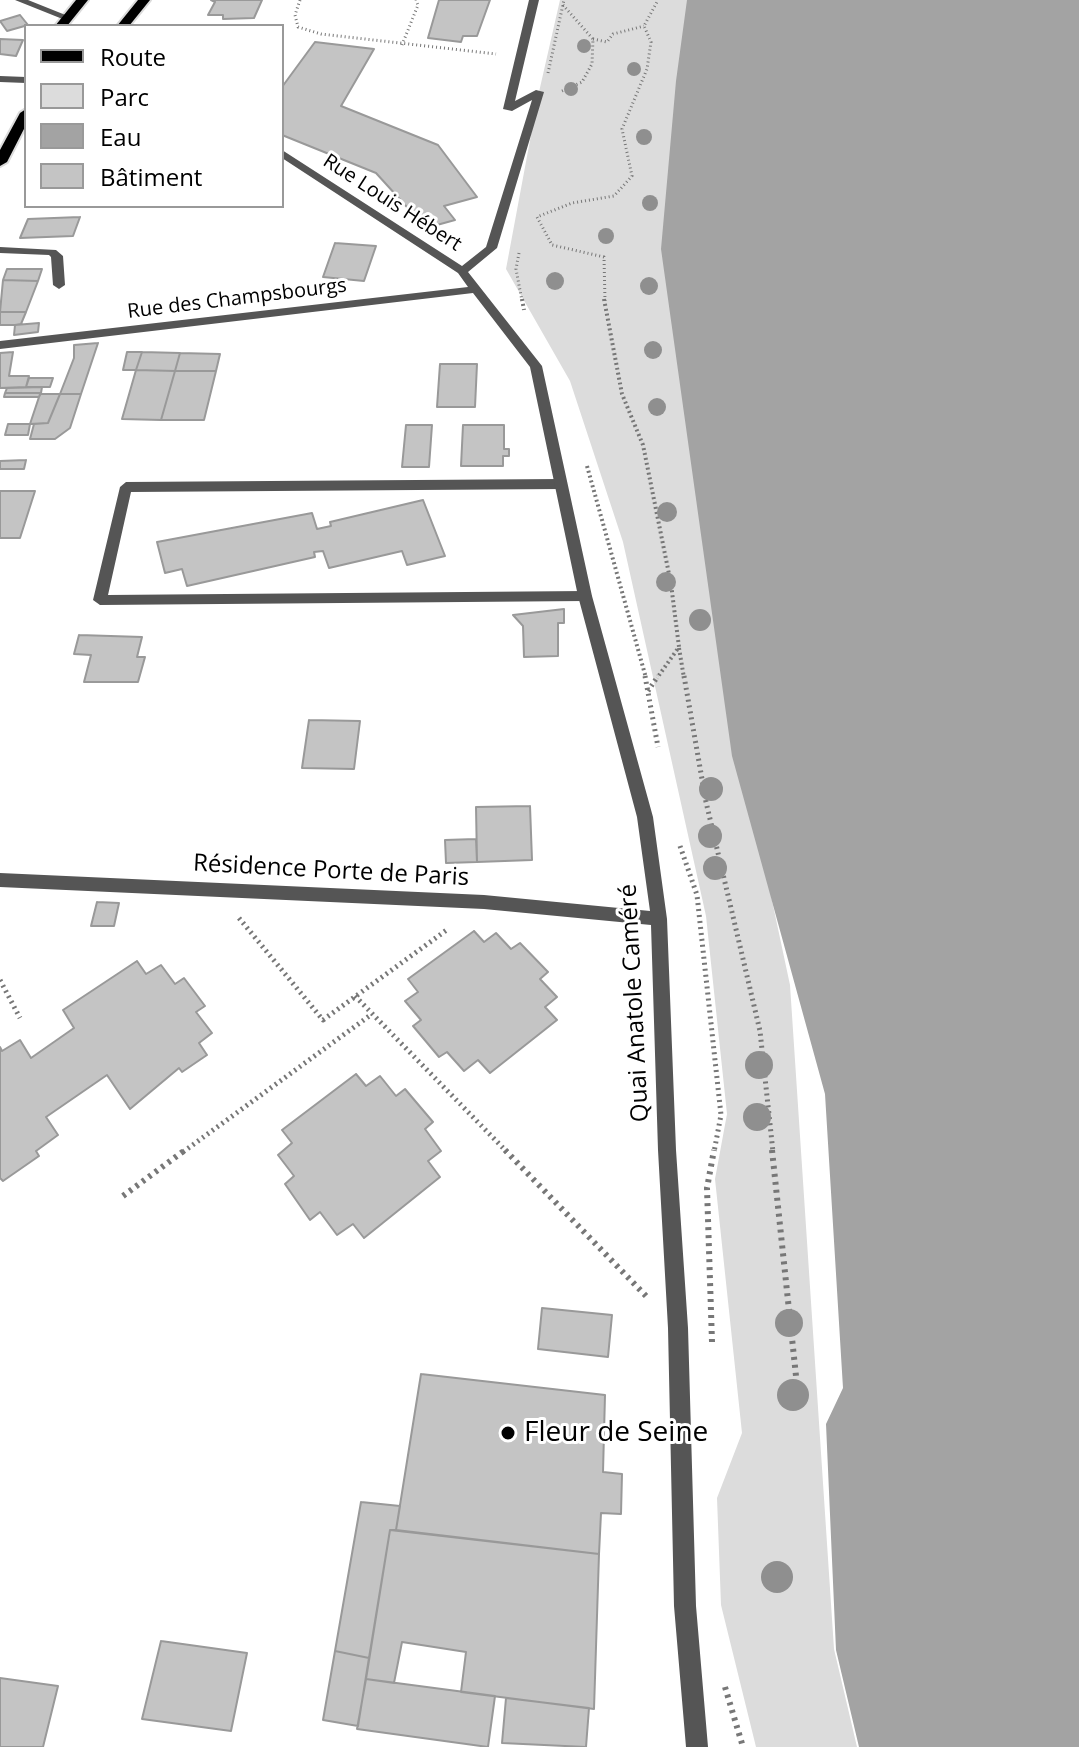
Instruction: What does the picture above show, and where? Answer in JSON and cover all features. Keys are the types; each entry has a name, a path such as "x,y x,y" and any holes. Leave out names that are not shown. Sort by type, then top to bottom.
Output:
{"main road":[{"path":"64,22 82,0"},
{"path":"125,24 144,0"},
{"path":"0,162 24,117"}],"street":[{"path":"20,0 64,22"},
{"path":"462,271 491,248 539,92 508,109 534,0"},
{"path":"0,79 24,80"},
{"name":"Rue Louis Hébert","path":"284,154 462,271 478,289"},
{"path":"0,250 52,252 57,256 59,285"},
{"name":"Rue des Champsbourgs","path":"0,345 478,289"},
{"name":"Quai Anatole Caméré","path":"478,289 536,366 585,596 645,817 659,919 667,1150 678,1328 685,1606 697,1747"},
{"path":"561,484 126,487 100,600 585,596"},
{"name":"Résidence Porte de Paris","path":"0,880 484,902 659,919"}],"path":[{"path":"298,0 295,15 298,27 321,34 520,58"},
{"path":"402,45 418,5 416,0"},
{"path":"563,5 593,39 607,42 613,34 644,26 658,0"},
{"path":"644,26 651,42 647,69 622,129 632,176 614,196 572,203 537,217 552,245 604,257 609,337 622,394 643,445 671,584 706,802 760,1031 796,1376"},
{"path":"556,94 582,82 592,64 593,39"},
{"path":"648,691 679,647"},
{"path":"215,890 323,1020 484,902"},
{"path":"0,980 20,1018"},
{"path":"355,996 678,1328"},
{"path":"123,1196 372,1014"}],"green space":[{"path":"560,0 692,0 668,292 719,652 790,985 834,1649 857,1747 756,1747 721,1605 717,1498 742,1433 715,1179 727,1114 706,916 623,542 570,381 506,269 539,92"}],"water":[{"path":"687,0 1079,0 1079,1747 859,1747 836,1650 826,1424 843,1388 825,1094 732,756 661,249 676,81"}],"building":[{"path":"211,0 262,0 254,18 223,19 223,15 208,15 215,2"},
{"path":"439,0 490,0 477,36 463,36 461,42 428,38"},
{"path":"20,15 27,24 7,31 0,21"},
{"path":"0,39 23,40 16,56 0,54"},
{"path":"315,42 374,49 341,106 438,145 477,197 444,206 455,220 426,228 376,173 284,136 284,84"},
{"path":"80,217 73,236 20,238 28,219"},
{"path":"335,243 376,246 364,281 323,277"},
{"path":"7,269 42,269 38,281 3,280"},
{"path":"3,280 38,281 26,312 0,312"},
{"path":"0,312 26,312 21,324 0,325"},
{"path":"39,323 38,332 14,335 15,325"},
{"path":"98,343 81,394 60,394 74,358 74,345"},
{"path":"13,352 9,376 29,376 26,387 0,388 0,353"},
{"path":"127,352 142,352 136,370 123,370"},
{"path":"142,352 180,353 175,371 136,370"},
{"path":"180,353 220,354 216,371 175,371"},
{"path":"440,364 477,364 475,407 437,407"},
{"path":"136,370 175,371 161,420 122,419"},
{"path":"175,371 216,371 204,420 161,420"},
{"path":"29,378 53,378 50,387 26,387"},
{"path":"42,387 41,393 5,393 7,388"},
{"path":"5,393 41,393 39,397 4,397"},
{"path":"40,394 60,394 48,423 30,424"},
{"path":"60,394 81,394 70,428 55,439 30,439 34,424 48,423"},
{"path":"8,424 30,424 28,435 5,435"},
{"path":"406,425 432,425 429,467 402,467"},
{"path":"463,425 504,425 504,449 509,449 509,456 503,456 503,466 461,466"},
{"path":"26,460 24,469 0,469 0,461"},
{"path":"0,491 35,491 20,538 0,538"},
{"path":"423,500 445,556 407,565 402,551 329,568 323,551 314,552 315,557 187,586 182,569 165,573 157,542 312,513 317,529 331,526 330,522"},
{"path":"564,609 564,623 558,623 558,656 524,657 523,626 513,615"},
{"path":"79,635 142,637 137,657 145,657 138,682 84,682 91,655 74,654"},
{"path":"309,720 360,721 354,769 302,768"},
{"path":"530,806 532,860 477,862 476,807"},
{"path":"476,839 477,862 446,863 445,840"},
{"path":"97,902 119,903 114,926 91,926"},
{"path":"474,931 484,942 496,933 511,949 520,943 548,972 540,979 557,997 545,1007 557,1020 490,1073 478,1060 464,1071 447,1052 439,1057 413,1026 421,1020 405,1001 418,992 408,979"},
{"path":"137,961 146,974 161,965 175,984 184,978 205,1006 196,1012 212,1033 199,1043 207,1055 182,1072 179,1068 130,1109 107,1075 46,1117 58,1135 36,1151 39,1156 3,1181 0,1178 0,1047 2,1051 20,1040 31,1058 74,1028 63,1010"},
{"path":"356,1074 366,1086 380,1076 396,1096 405,1089 433,1122 425,1129 441,1151 428,1161 440,1177 364,1238 353,1224 337,1235 320,1212 310,1220 285,1184 294,1176 278,1155 292,1143 282,1130"},
{"path":"542,1308 612,1315 608,1357 538,1349"},
{"name":"Fleur de Seine","path":"421,1374 605,1395 603,1472 622,1474 621,1514 601,1513 599,1554 396,1530"},
{"path":"361,1502 400,1506 396,1530 390,1530 369,1658 335,1651"},
{"path":"390,1530 599,1554 594,1709 461,1692 466,1652 402,1642 394,1683 366,1679"},
{"path":"161,1641 247,1653 231,1731 142,1719"},
{"path":"335,1651 369,1658 358,1726 323,1720"},
{"path":"0,1678 58,1686 43,1747 0,1747"},
{"path":"366,1679 495,1696 488,1747 357,1729"},
{"path":"506,1698 589,1708 586,1747 502,1743"}],"place":[{"name":"Fleur de Seine","path":"508,1433"}]}
